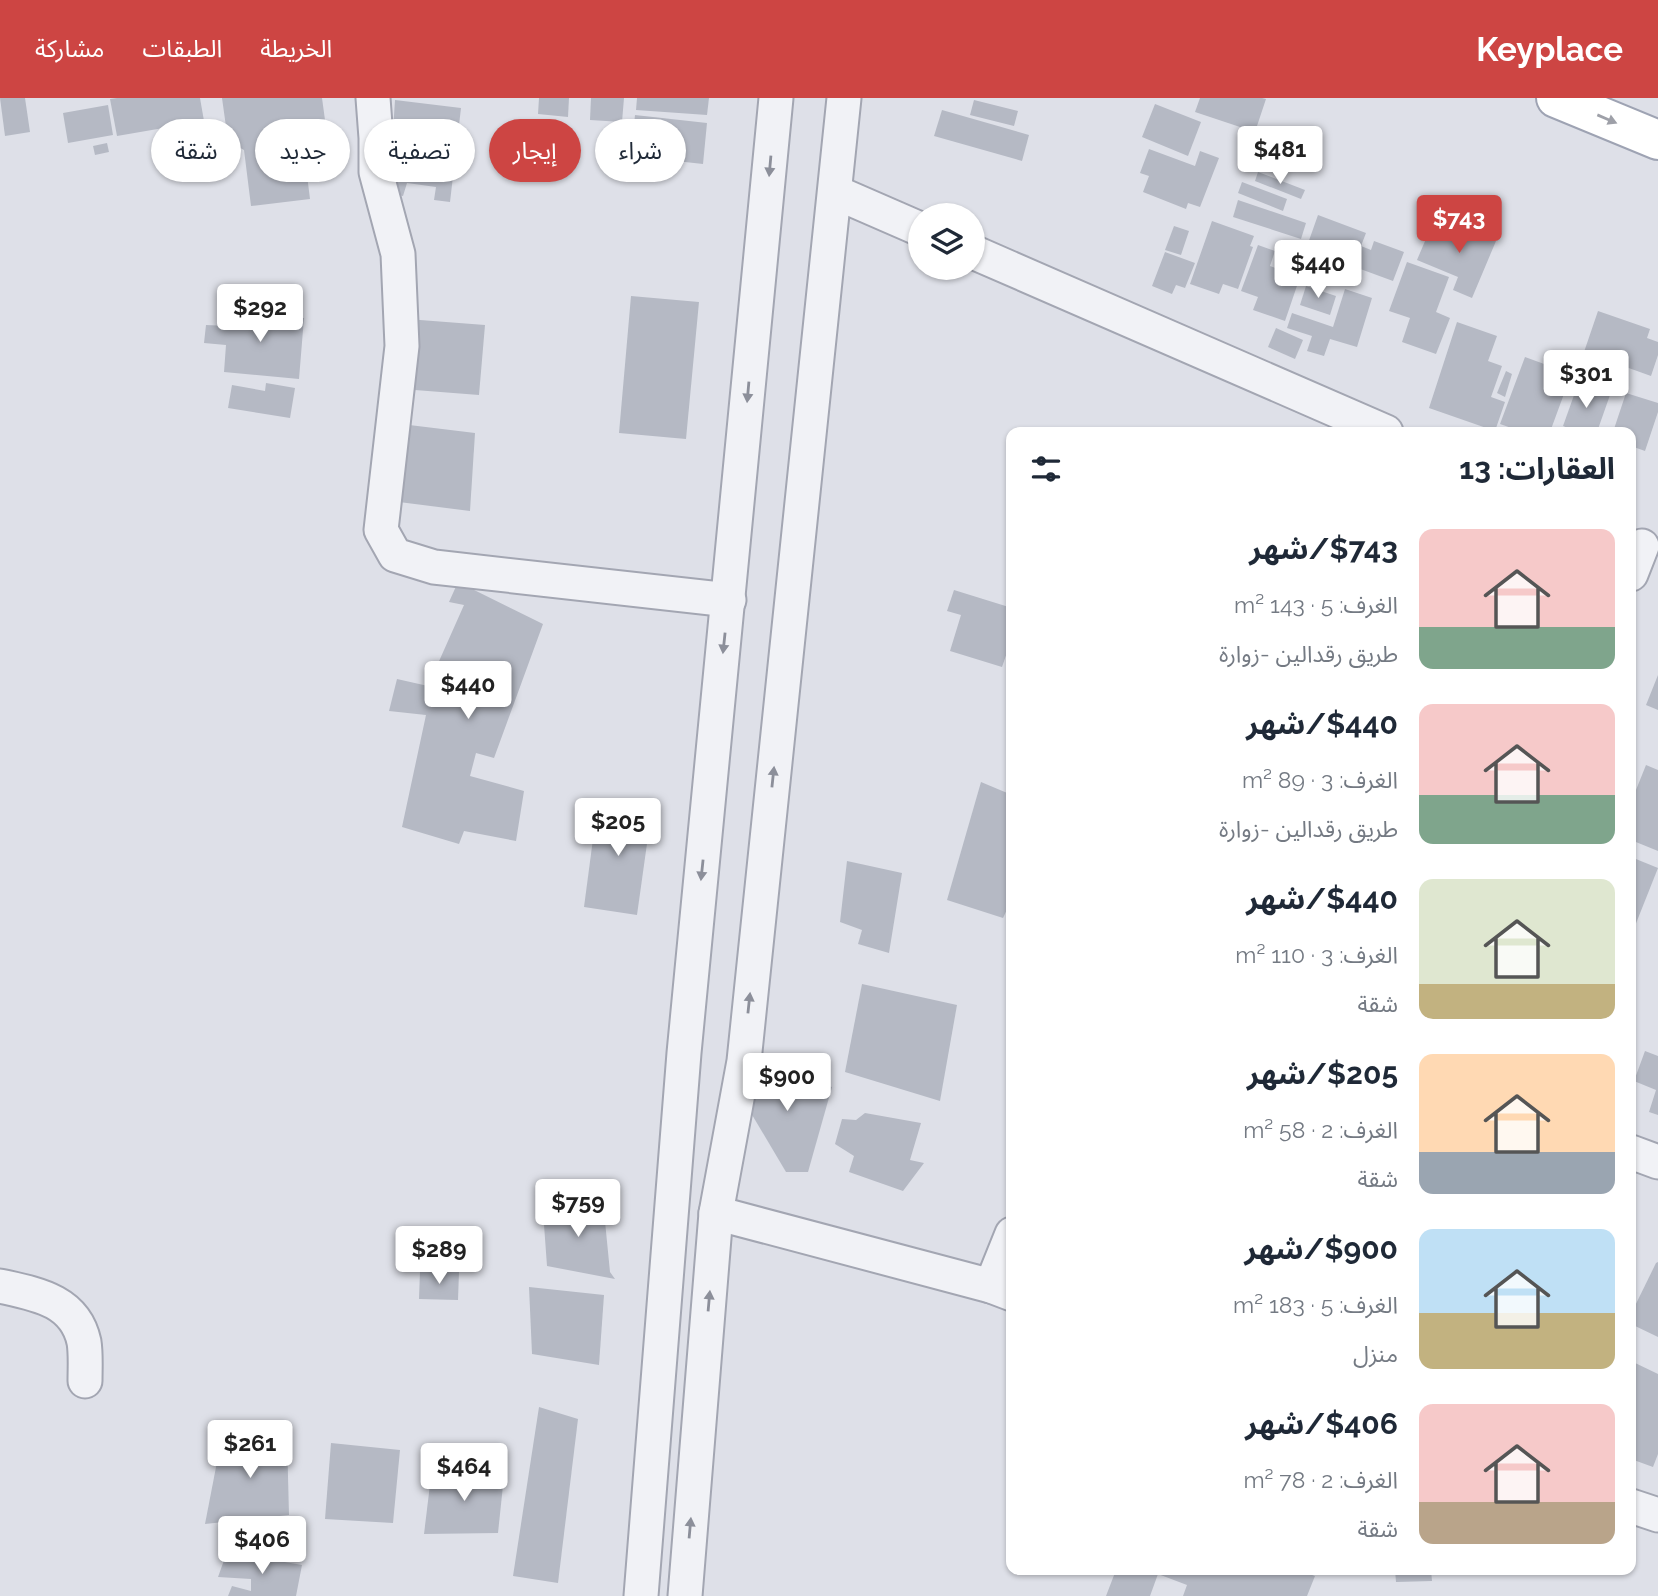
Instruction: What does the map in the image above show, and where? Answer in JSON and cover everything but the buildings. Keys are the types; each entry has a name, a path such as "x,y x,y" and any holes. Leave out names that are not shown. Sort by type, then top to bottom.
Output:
{"main road":[{"path":"1556,98 1658,140"}],"street":[{"path":"373,98 376,172 398,254 402,346 381,530 395,555 434,567 729,600"},
{"path":"641,1596 684,1053 776,98"},
{"path":"685,1596 716,1213 744,1061 844,98"},
{"path":"835,192 908,224"},
{"path":"985,258 1340,423 1360,427"},
{"path":"1636,1154 1658,1162"},
{"path":"716,1213 1001,1290 1006,1265"},
{"path":"0,1286 42,1296 73,1315 84,1342 85,1381"},
{"path":"1636,1508 1658,1515"}]}
